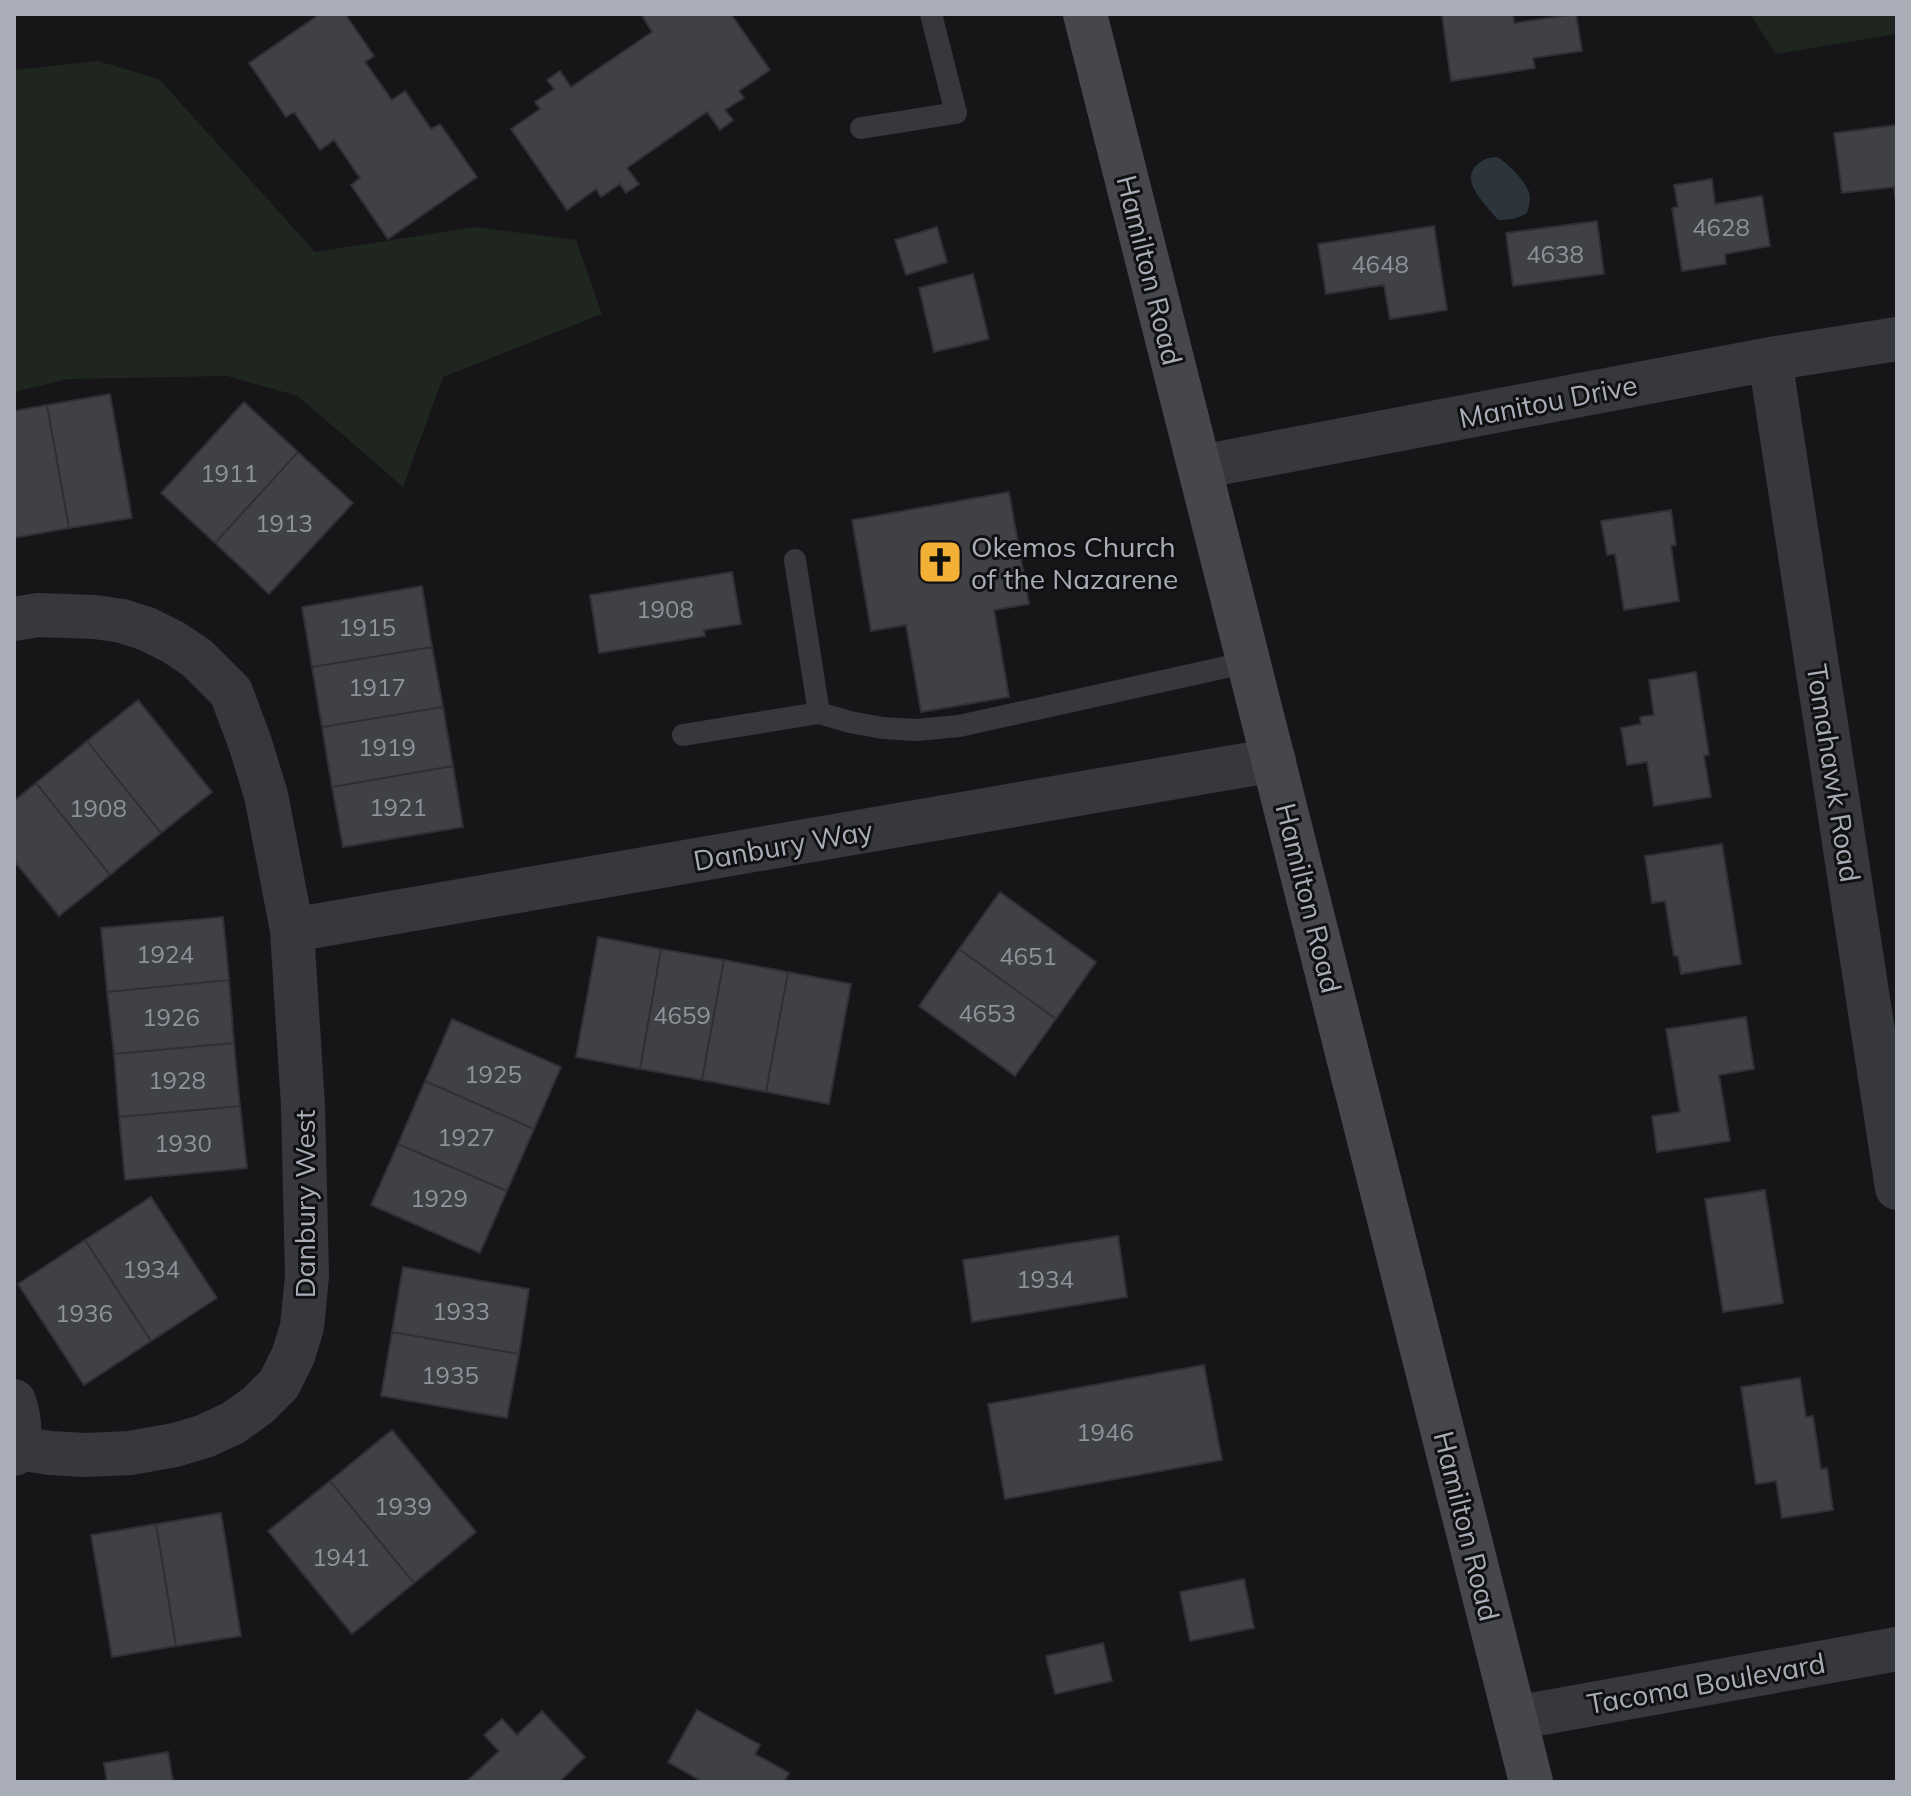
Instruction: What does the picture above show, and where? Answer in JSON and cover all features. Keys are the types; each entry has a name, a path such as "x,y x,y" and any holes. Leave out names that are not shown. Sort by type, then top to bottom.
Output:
{"street":[{"name":"Hamilton Road","path":"1085,14 1531,1782"},
{"name":"Manitou Drive","path":"1200,467 1770,359 1897,339"},
{"name":"Tomahawk Road","path":"1770,359 1897,1188"},
{"name":"Danbury West","path":"14,619 38,615 95,617 147,629 197,658 231,692 266,795 292,930 303,1106 307,1276 302,1327 293,1356 279,1384 258,1405 233,1423 205,1436 130,1453 85,1455 15,1451 20,1431 14,1401"},
{"name":"Danbury Way","path":"292,930 1274,760"},
{"name":"Tacoma Boulevard","path":"1515,1718 1897,1649"}],"lane":[{"path":"861,128 956,113 931,14"},
{"path":"795,560 819,713"},
{"path":"683,735 819,713 883,728 916,730 959,726 1249,662"}],"shaded area":[{"path":"1750,14 1897,14 1897,34 1776,54"},
{"path":"98,61 159,79 315,252 475,227 576,240 602,314 443,377 403,487 298,396 227,376 68,379 14,392 14,70"},
{"path":"1497,157 1515,172 1529,192 1527,213 1517,218 1498,220 1472,185 1473,171 1478,164"}],"building":[{"path":"320,14 345,14 374,56 365,62 392,100 405,91 431,129 440,124 477,177 388,239 351,185 360,178 334,140 320,150 294,112 286,117 249,63"},
{"path":"641,14 731,14 770,70 739,91 744,98 725,110 733,120 720,130 707,112 627,168 639,184 626,193 620,184 601,197 596,189 567,210 511,129 540,109 535,102 554,89 547,80 560,71 571,87 652,32"},
{"path":"1513,14 1514,23 1576,14 1582,51 1533,58 1535,68 1451,81 1442,15"},
{"path":"1897,125 1897,209 1894,187 1842,193 1834,133"},
{"path":"1712,179 1715,204 1762,196 1770,246 1725,254 1726,264 1682,271 1672,208 1678,207 1674,185"},
{"path":"1597,221 1604,274 1513,286 1506,233"},
{"path":"1434,226 1447,310 1390,319 1384,285 1326,294 1318,244"},
{"path":"937,227 947,262 906,275 895,240"},
{"path":"973,274 989,339 934,352 919,288"},
{"path":"110,394 132,518 69,528 47,405"},
{"path":"244,402 298,452 215,543 161,493"},
{"path":"47,405 69,528 14,538 14,411"},
{"path":"298,452 353,503 269,594 215,543"},
{"name":"Okemos Church of the Nazarene","path":"1009,492 1029,604 994,610 1009,697 921,712 906,625 871,631 852,520"},
{"path":"1671,510 1676,545 1671,546 1679,601 1624,610 1615,554 1607,555 1601,521"},
{"path":"732,572 741,624 704,630 705,636 599,653 590,595"},
{"path":"422,586 432,647 312,667 302,607"},
{"path":"432,647 443,707 322,727 312,667"},
{"path":"1696,672 1709,755 1704,756 1711,797 1654,806 1647,762 1627,765 1621,728 1641,724 1640,717 1654,715 1649,680"},
{"path":"138,700 212,792 161,833 87,741"},
{"path":"443,707 453,766 332,787 322,727"},
{"path":"87,741 161,833 110,875 36,783"},
{"path":"453,766 463,827 343,847 332,787"},
{"path":"36,783 110,875 59,916 14,861 14,801"},
{"path":"1722,844 1741,964 1681,974 1678,956 1674,956 1665,901 1652,903 1645,856"},
{"path":"1000,892 1096,962 1056,1019 959,949"},
{"path":"223,917 229,980 107,992 101,928"},
{"path":"598,937 661,949 640,1069 576,1057"},
{"path":"661,949 724,960 702,1080 640,1069"},
{"path":"959,949 1056,1019 1015,1076 919,1006"},
{"path":"724,960 788,972 766,1092 702,1080"},
{"path":"788,972 851,984 829,1104 766,1092"},
{"path":"229,980 234,1043 114,1054 107,992"},
{"path":"1746,1017 1754,1069 1719,1075 1730,1141 1657,1152 1652,1116 1680,1112 1666,1029"},
{"path":"452,1019 561,1067 534,1129 425,1081"},
{"path":"234,1043 240,1106 119,1117 114,1054"},
{"path":"425,1081 534,1129 507,1191 398,1144"},
{"path":"240,1106 247,1168 125,1180 119,1117"},
{"path":"398,1144 507,1191 480,1253 371,1205"},
{"path":"1765,1190 1783,1303 1723,1312 1705,1199"},
{"path":"151,1197 217,1298 151,1341 85,1240"},
{"path":"1118,1236 1127,1297 972,1322 963,1260"},
{"path":"85,1240 151,1341 84,1385 18,1284"},
{"path":"403,1267 529,1289 519,1354 392,1332"},
{"path":"392,1332 519,1354 507,1418 381,1396"},
{"path":"1204,1365 1222,1460 1005,1499 988,1404"},
{"path":"1800,1378 1806,1417 1813,1416 1821,1469 1827,1468 1833,1510 1782,1518 1776,1481 1756,1484 1741,1387"},
{"path":"392,1430 476,1532 414,1583 330,1481"},
{"path":"330,1481 414,1583 352,1634 268,1531"},
{"path":"221,1513 241,1636 176,1646 156,1524"},
{"path":"156,1524 176,1646 112,1657 91,1535"},
{"path":"1244,1579 1254,1628 1190,1641 1180,1592"},
{"path":"1103,1643 1112,1681 1055,1694 1046,1656"},
{"path":"697,1710 760,1745 755,1754 789,1773 784,1782 703,1782 668,1762"},
{"path":"542,1711 585,1757 559,1782 466,1782 499,1751 484,1735 502,1719 517,1735"},
{"path":"168,1752 173,1782 107,1782 104,1763"}],"place":[{"name":"Okemos Church of the Nazarene","path":"940,562"}]}
